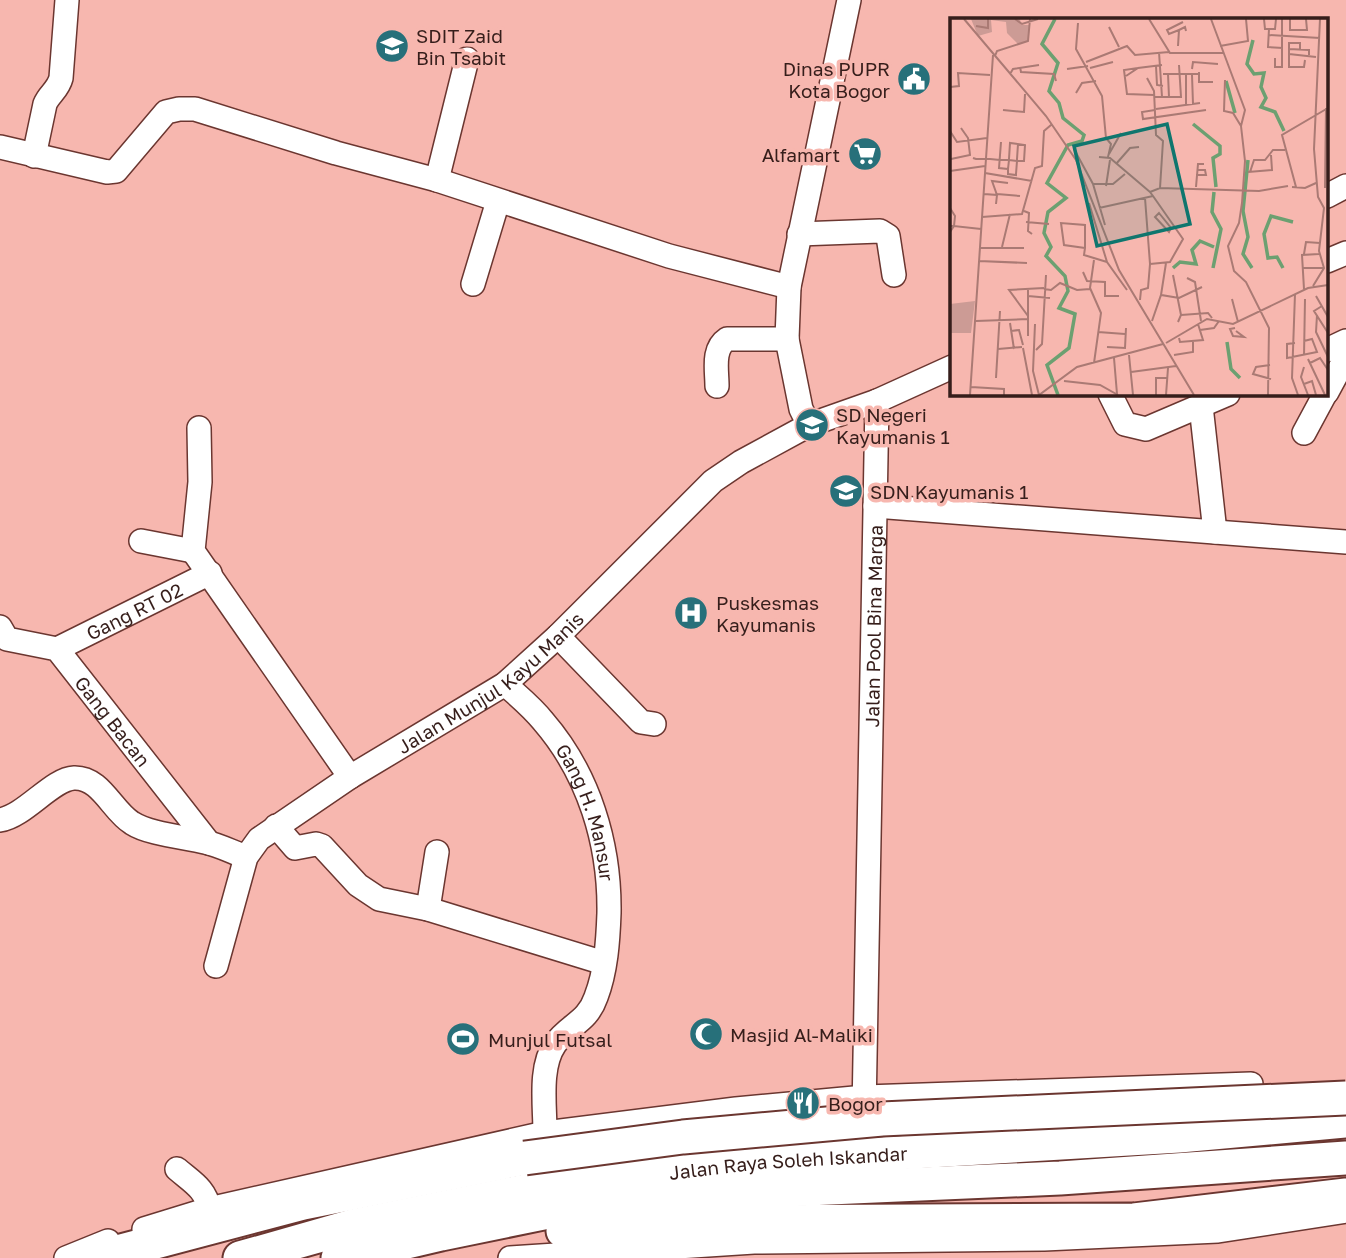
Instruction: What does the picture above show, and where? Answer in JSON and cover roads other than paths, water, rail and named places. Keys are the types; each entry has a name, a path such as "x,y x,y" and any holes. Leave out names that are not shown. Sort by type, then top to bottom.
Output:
{"highway":[{"path":"95,1258 303,1202 535,1145 683,1137 882,1119 1346,1098"},
{"name":"Jalan Raya Soleh Iskandar","path":"240,1258 353,1226 545,1187 762,1161 1120,1140 1346,1121"},
{"name":"Jalan Raya Soleh Iskandar","path":"338,1258 553,1211 761,1191 1072,1177 1346,1158"},
{"path":"402,1258 560,1231 715,1222 1134,1220 1346,1195"}],"street":[{"path":"34,156 45,104 48,96 58,87 61,78 67,0"},
{"path":"849,0 789,287 787,340 801,409 809,425 877,401 950,368"},
{"path":"437,180 467,59"},
{"path":"0,148 107,172 116,171 166,112 195,109 336,153 437,180 669,256 789,287"},
{"path":"1328,195 1346,186"},
{"path":"473,284 498,201"},
{"path":"799,234 880,230 888,236 894,275"},
{"path":"1328,261 1346,253"},
{"path":"717,386 717,355 722,342 727,339 787,340"},
{"path":"1328,350 1346,341"},
{"path":"1328,389 1346,357"},
{"path":"1111,396 1121,420 1139,429 1146,429 1224,396"},
{"path":"1304,433 1324,396"},
{"name":"Jalan Pool Bina Marga","path":"860,1187 865,1097 877,401"},
{"path":"1201,406 1215,532"},
{"name":"Jalan Munjul Kayu Manis","path":"216,966 246,857 259,839 350,776 505,684 558,636 713,481 741,462 809,425"},
{"path":"193,551 200,482 199,428"},
{"path":"875,506 1346,542"},
{"path":"141,541 193,551 350,776"},
{"name":"Gang RT 02","path":"57,649 210,573"},
{"path":"0,626 8,639 57,649"},
{"path":"558,636 641,722 654,724"},
{"name":"Gang Bacan","path":"57,649 209,843"},
{"name":"Gang H. Mansur","path":"505,684 544,721 559,743 598,819 608,869 608,934 601,982 589,1014 556,1043 546,1065 535,1145"},
{"path":"0,820 18,813 65,781 79,778 96,786 123,816 138,827 209,843 246,857"},
{"path":"276,826 295,848 316,844 322,846 358,885 379,899 428,909 604,964"},
{"path":"428,909 437,852"},
{"path":"66,1258 114,1239 209,1209 350,1175 736,1109 865,1097 1251,1084 1246,1129"},
{"path":"177,1170 203,1191 207,1196 209,1209"},
{"path":"522,1257 754,1242 1044,1239 1218,1231 1346,1211"}],"place":[{"name":"SDIT Zaid Bin Tsabit","path":"392,46"},
{"name":"Dinas PUPR Kota Bogor","path":"914,79"},
{"name":"Alfamart","path":"865,154"},
{"name":"SD Negeri Kayumanis 1","path":"812,425"},
{"name":"SDN Kayumanis 1","path":"846,491"},
{"name":"Puskesmas Kayumanis","path":"691,613"},
{"name":"Masjid Al-Maliki","path":"706,1034"},
{"name":"Munjul Futsal","path":"463,1039"},
{"name":"Bogor","path":"803,1103"}]}
